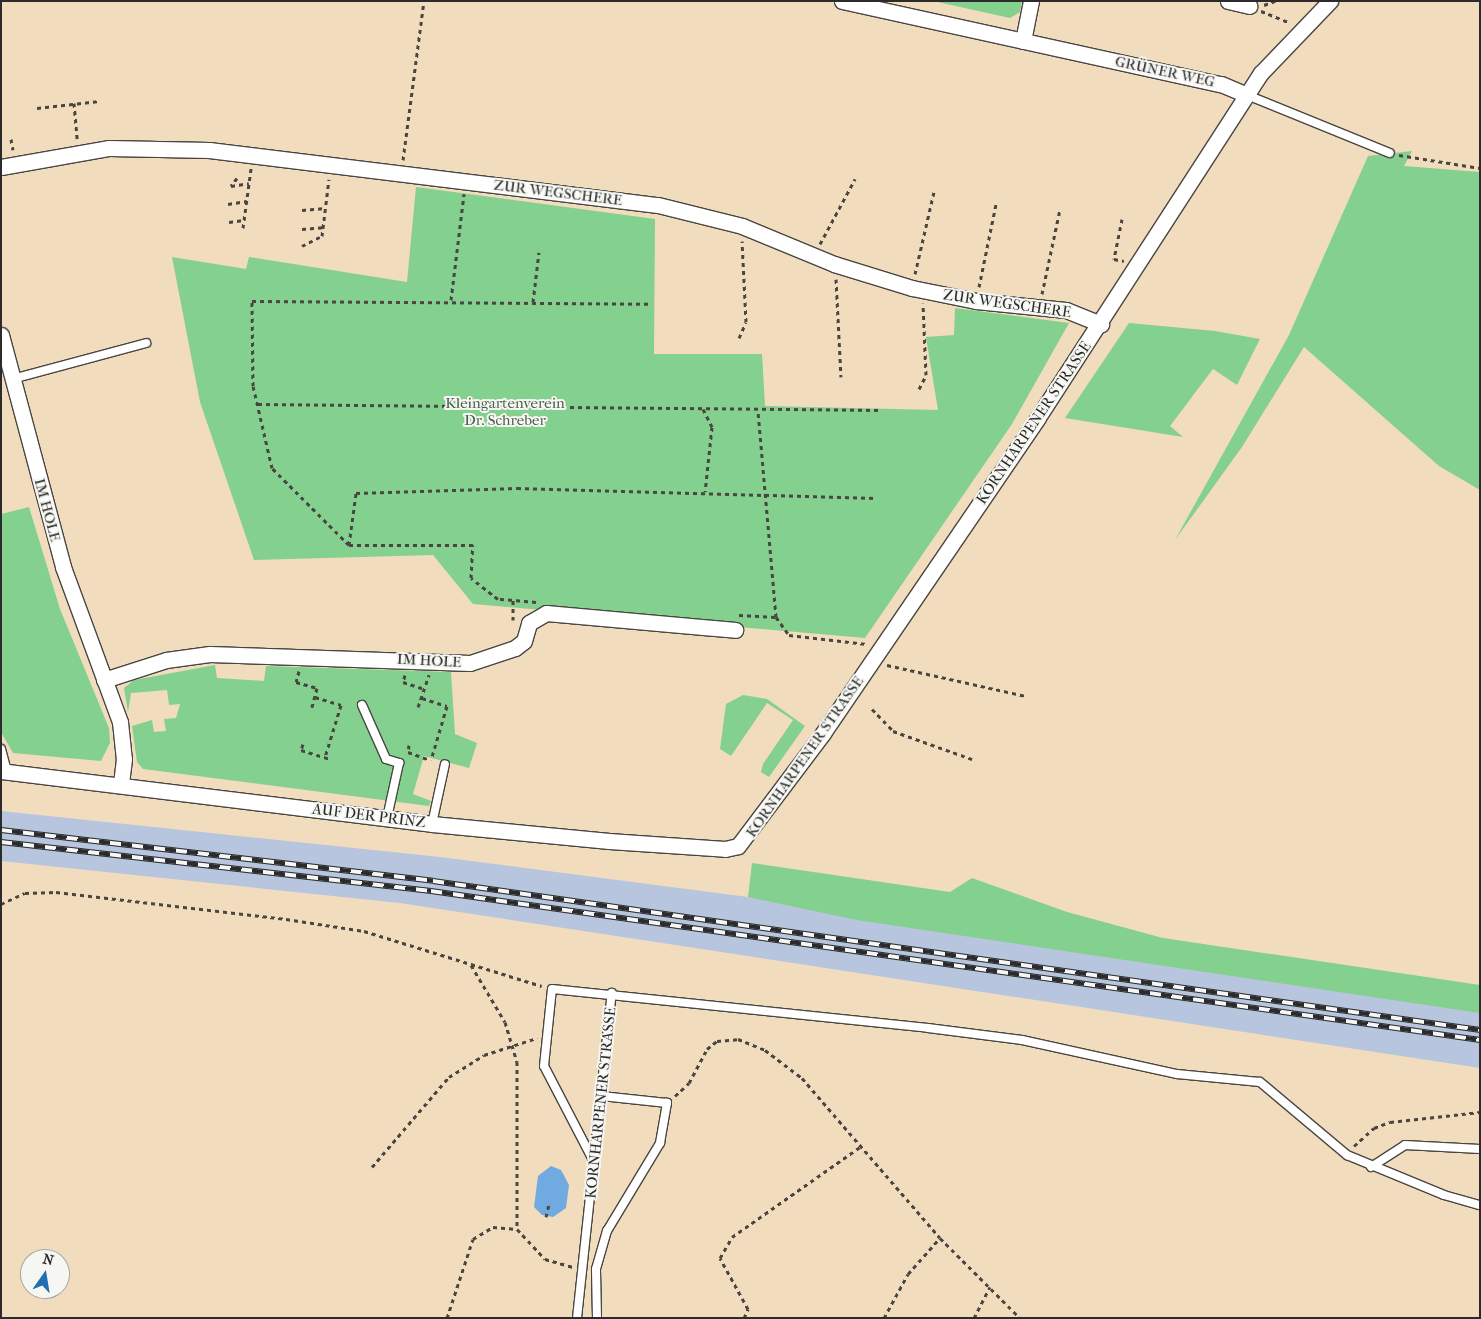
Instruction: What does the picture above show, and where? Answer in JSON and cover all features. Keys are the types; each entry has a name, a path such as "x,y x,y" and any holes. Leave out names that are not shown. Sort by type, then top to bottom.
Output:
{"street":[{"name":"GRÜNER WEG","path":"842,1 1221,84 1247,95"},
{"path":"1023,41 1031,1"},
{"path":"1228,1 1249,6"},
{"name":"KORNHARPENER STRASSE","path":"738,846 876,656 1101,324 1247,95 1330,1"},
{"name":"ZUR WEGSCHERE","path":"1,167 78,152 137,147 253,154 658,205 742,226 834,264 917,289 976,301 1066,310 1101,324"},
{"name":"IM HOLE","path":"1,337 63,567 123,739 121,786"},
{"name":"IM HOLE","path":"104,680 191,656 304,656 470,663 515,648 524,641 529,623 546,614 736,623"},
{"name":"AUF DER PRINZ","path":"4,771 432,824 725,850 738,846"}],"lane":[{"name":"GRÜNER WEG","path":"1247,95 1390,153"},
{"path":"12,379 146,343"},
{"path":"362,705 386,759 399,763 387,818"},
{"path":"1,750 4,771"},
{"path":"432,824 445,764"},
{"path":"594,1162 544,1066 547,1035 552,989 612,993"},
{"name":"KORNHARPENER STRASSE","path":"577,1318 612,993 1022,1040 1177,1074 1260,1082 1347,1155 1371,1167 1480,1205"},
{"path":"597,1318 596,1269 607,1232 660,1142 667,1103 601,1096"},
{"path":"1371,1167 1405,1145 1480,1149"}],"path":[{"path":"401,173 424,1"},
{"path":"1249,6 1304,29"},
{"path":"37,108 100,101"},
{"path":"74,103 78,152"},
{"path":"1390,153 1480,168"},
{"path":"243,228 253,154"},
{"path":"302,246 320,238 332,164"},
{"path":"237,178 231,186 249,183"},
{"path":"815,256 854,179"},
{"path":"451,300 465,181"},
{"path":"919,389 926,375 917,289 934,192"},
{"path":"228,204 246,201"},
{"path":"976,301 996,204"},
{"path":"302,210 326,208"},
{"path":"1039,307 1060,209"},
{"path":"1122,219 1122,230 1114,258 1139,264"},
{"path":"229,222 244,220"},
{"path":"738,338 746,322 742,226"},
{"path":"302,229 323,227"},
{"path":"533,302 539,252"},
{"path":"834,264 841,377"},
{"path":"542,602 498,599 471,578 474,545 349,545 272,468 253,386 252,301 451,300 650,304"},
{"path":"258,404 882,410"},
{"path":"703,409 712,427 705,492"},
{"path":"758,410 767,493 776,617 789,634 866,644 876,656 1026,696"},
{"path":"349,545 356,493 518,488 767,493 876,498"},
{"path":"513,600 513,625"},
{"path":"736,623 776,617"},
{"path":"304,656 296,682 317,688 312,707"},
{"path":"409,660 403,682 424,689"},
{"path":"418,707 429,674"},
{"path":"315,697 341,705 325,757"},
{"path":"422,698 447,706 431,760"},
{"path":"872,709 893,731 972,759"},
{"path":"303,744 301,750 331,759"},
{"path":"410,744 408,752 445,764"},
{"path":"1,904 25,893 56,892 286,919 364,931 552,989"},
{"path":"471,965 505,1022 517,1062 517,1229"},
{"path":"372,1167 450,1077 512,1044 547,1035"},
{"path":"667,1103 689,1083 707,1049 718,1040 738,1039 764,1050 802,1078 940,1238 1020,1318"},
{"path":"1347,1155 1374,1128 1390,1122 1480,1112"},
{"path":"744,1318 748,1309 720,1258 732,1237 860,1147"},
{"path":"546,1217 549,1204"},
{"path":"447,1318 473,1238 493,1227 517,1229 546,1259 582,1268"},
{"path":"884,1318 908,1274 940,1238"},
{"path":"974,1318 990,1287"}],"shaded area":[{"path":"1,811 440,857 748,897 1480,1011 1480,1068 400,903 1,861"}],"green space":[{"path":"933,1 1022,1 1020,12 1010,18"},
{"path":"1412,151 1404,166 1480,172 1480,490 1439,466 1304,347 1242,447 1175,540 1289,335 1368,156"},
{"name":"Kleingartenverein Dr. Schreber","path":"416,187 655,219 654,354 762,354 765,406 938,410 926,337 954,335 955,308 1069,323 1012,424 865,638 473,604 433,555 254,560 200,402 172,257 246,269 249,257 407,282"},
{"path":"1129,323 1215,331 1260,339 1237,385 1213,369 1170,426 1183,437 1065,418"},
{"path":"29,507 60,609 109,728 110,743 101,761 13,753 1,732 1,514"},
{"path":"215,665 217,678 264,681 266,666 451,672 455,734 477,743 469,768 424,756 413,794 431,801 429,806 143,769 137,762 132,726 152,720 154,732 166,731 164,719 176,718 180,704 169,705 167,690 131,693 128,712 124,688 134,680"},
{"path":"743,695 767,699 805,726 769,777 761,772 763,764 793,720 767,703 731,756 720,749 726,704"},
{"path":"752,863 950,892 972,878 1067,912 1163,938 1480,985 1480,1013 857,920 748,897"}],"water":[{"path":"551,1166 561,1170 569,1185 566,1208 553,1217 542,1215 534,1207 538,1176"}],"railway":[{"path":"1,830 433,881 1480,1030"},
{"path":"1,842 431,891 1480,1040"}]}
